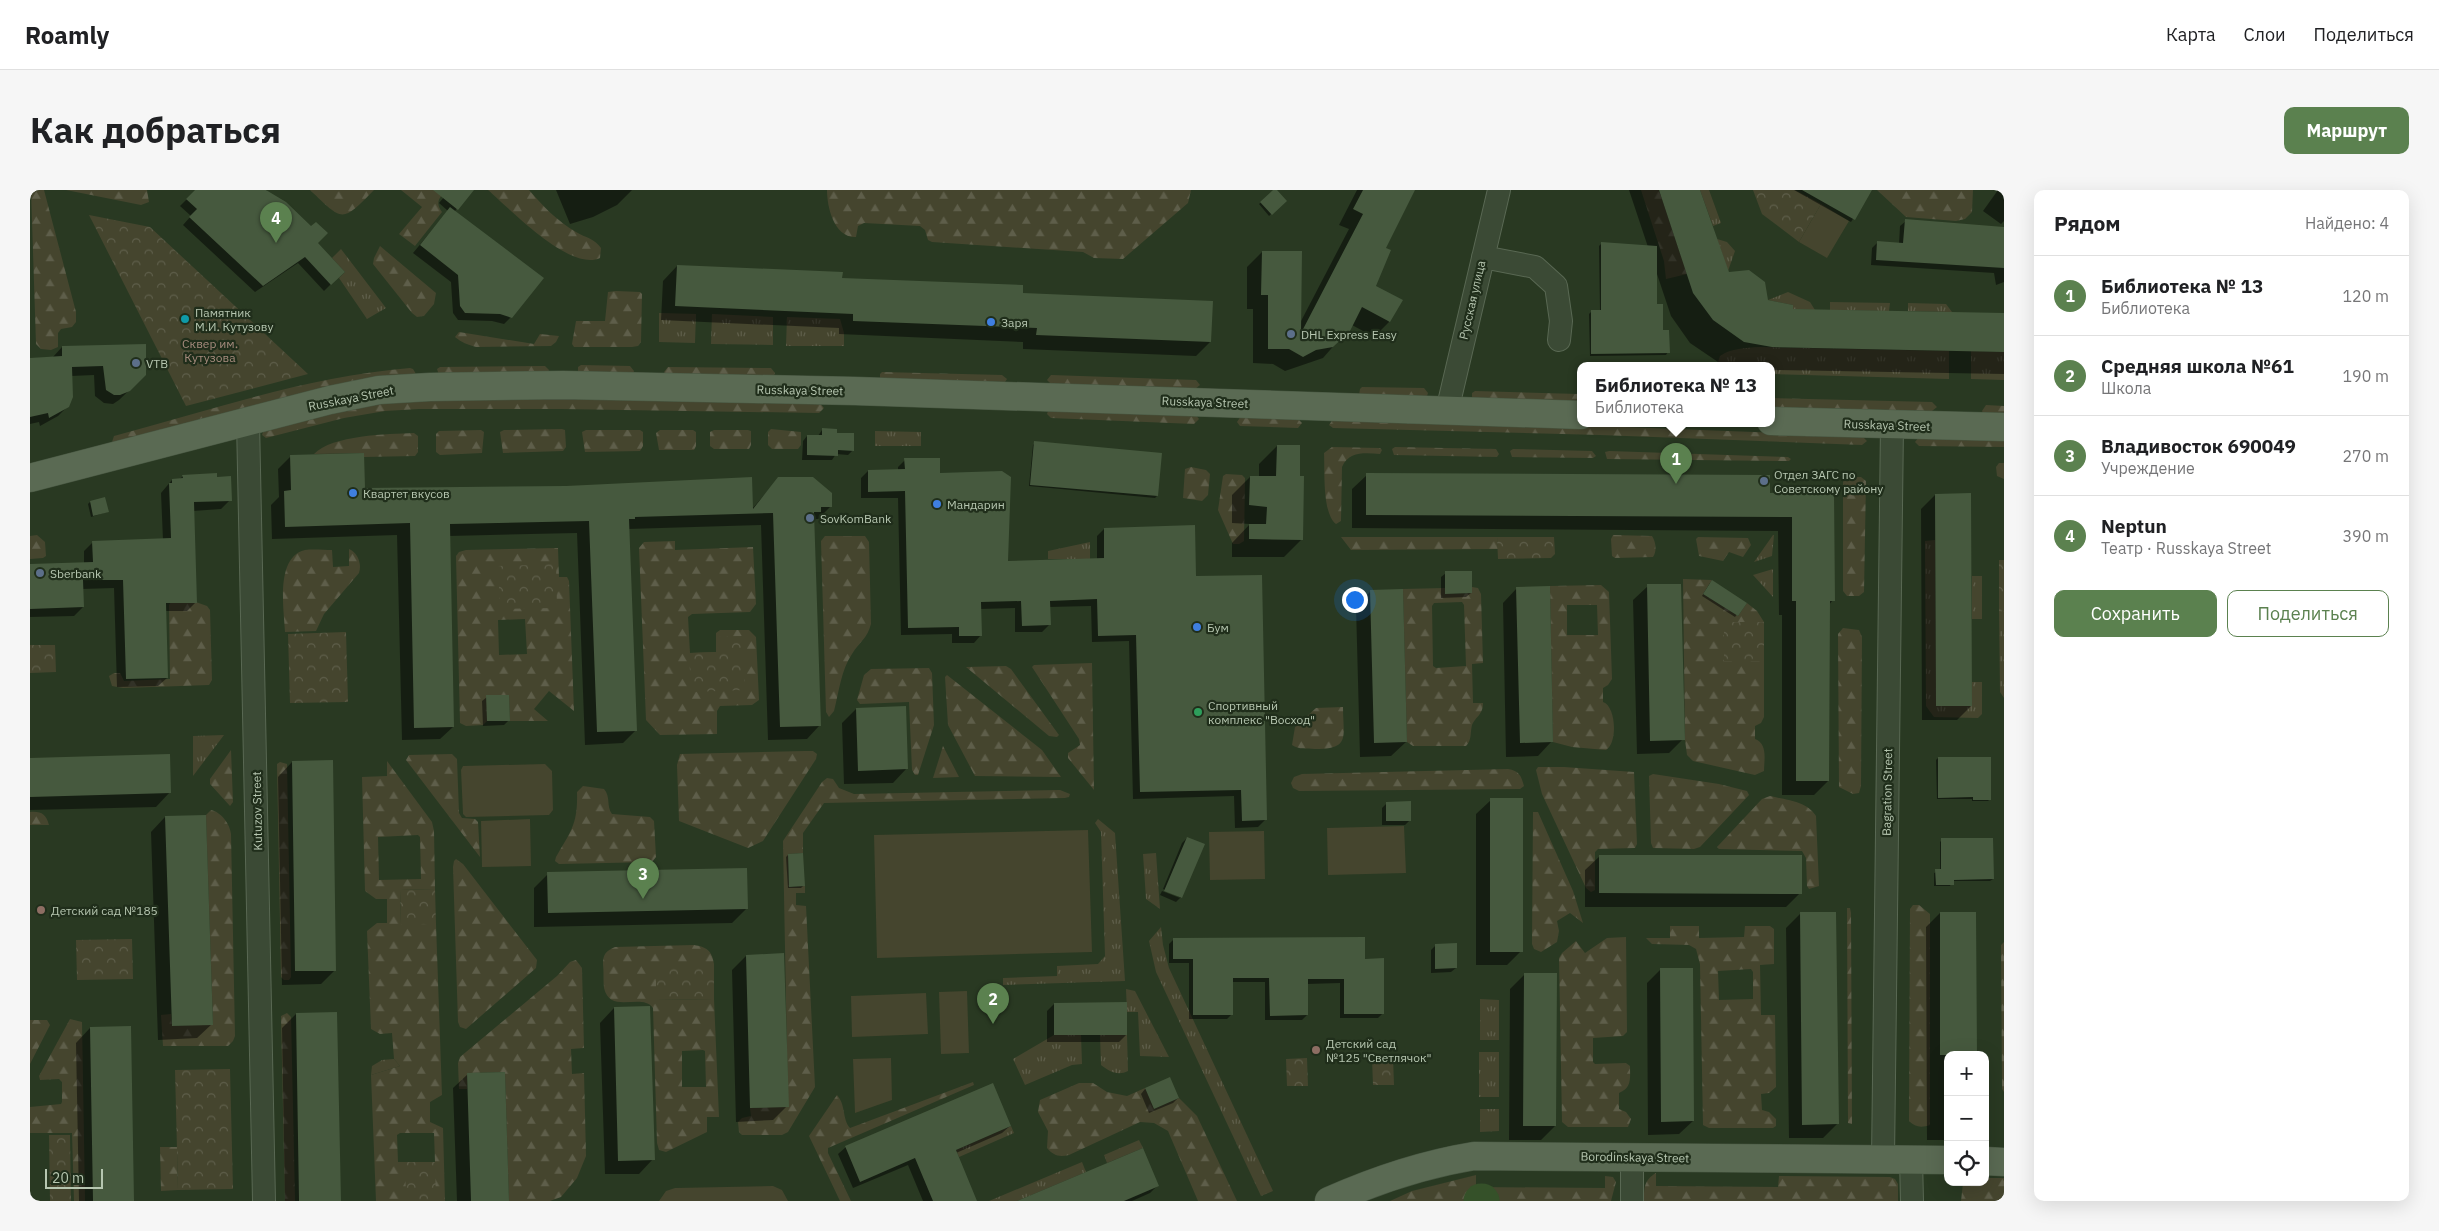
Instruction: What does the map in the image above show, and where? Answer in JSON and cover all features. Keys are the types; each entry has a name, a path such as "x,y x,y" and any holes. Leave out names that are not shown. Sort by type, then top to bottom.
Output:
{"main road":[{"name":"Russkaya Street","path":"30,478 248,421 379,390 458,386 855,391 1577,415"},
{"name":"Russkaya Street","path":"1775,421 2004,427"},
{"name":"Borodinskaya Street","path":"1328,1201 1364,1187 1453,1160 1474,1156 1944,1160"},
{"path":"1989,1161 2004,1162"}],"street":[{"name":"Русская улица","path":"1447,411 1499,190"},
{"path":"1483,257 1536,267 1556,286 1561,321 1559,340"},
{"name":"Kutuzov Street","path":"248,421 264,1201"},
{"name":"Bagration Street","path":"1883,1159 1892,425"},
{"path":"1632,1156 1632,1201"},
{"path":"1911,1159 1912,1201"}],"green space":[{"path":"31,190 44,190 76,312 76,322 72,327 61,329 58,333 58,347 51,350 41,349 36,344"},
{"path":"66,190 147,190 149,202 141,205"},
{"path":"310,190 374,190 355,209 342,214 336,213 329,208"},
{"path":"401,190 446,190 438,203 442,212 415,246 399,234 422,207"},
{"path":"488,190 529,190 563,223 593,240 601,248 600,258 587,260 557,248 525,224"},
{"path":"827,190 1191,190 1188,203 1123,259 1094,258 1083,252 932,242 928,240 925,230 920,226 864,223 858,226 856,237 848,236 837,227 833,220 828,205"},
{"path":"1641,190 1659,190 1687,274 1666,279 1664,261"},
{"path":"1700,190 1709,190 1721,223 1713,226"},
{"path":"1753,190 1795,190 1821,204 1799,242 1762,214"},
{"path":"1877,190 1973,190 1972,212 1965,219 1956,221 1906,217"},
{"path":"1821,204 1849,221 1827,258 1799,242"},
{"name":"Cквер им. Кутузова","path":"89,215 150,227 308,374 186,406"},
{"path":"1717,239 1727,242 1735,251 1728,271"},
{"path":"380,246 436,293 434,304 424,316 417,317 412,313 373,264"},
{"path":"341,249 386,308 367,319 339,278 345,272 332,258"},
{"path":"608,292 640,292 642,294 641,342 638,346 574,347 572,344 576,321 605,321"},
{"path":"1788,292 1810,302 1815,310 1793,309 1793,305 1768,300"},
{"path":"1830,302 1890,303 1889,311 1830,310"},
{"path":"1908,303 1946,304 1952,312 1908,311"},
{"path":"659,313 696,314 695,343 659,342"},
{"path":"712,314 773,317 773,345 711,344"},
{"path":"787,317 840,319 844,333 844,346 786,346"},
{"path":"459,332 534,344 540,334 559,336 551,346 476,347 455,337"},
{"path":"1760,347 1949,351 1949,379 1775,374 1775,362 1718,362 1720,356 1729,351"},
{"path":"1971,351 2004,352 2004,380 1971,379"},
{"path":"581,365 630,366 634,371 633,374 578,373 578,367"},
{"path":"545,366 549,370 548,373 439,375 437,369 440,367"},
{"path":"668,367 771,368 775,373 774,376 665,375 664,372"},
{"path":"410,368 416,374 113,445 112,442 114,436 260,395 335,378"},
{"path":"882,372 1002,375 1007,379 1005,382 880,380"},
{"path":"1051,375 1196,380 1200,385 1195,389 1051,384 1047,380"},
{"path":"1362,387 1424,388 1428,393 1427,396 1359,395"},
{"path":"1475,391 1577,394 1577,404 1472,400 1472,393"},
{"path":"561,398 820,403 824,408 819,413 419,409 385,411 344,418 266,438 262,435 264,429 383,402 432,399"},
{"path":"1775,398 1932,402 1937,407 1932,411 1775,407"},
{"path":"1986,405 2004,406 2004,415 1983,413 1982,411"},
{"path":"1048,411 1195,414 1199,419 1194,424 1051,418 1047,414"},
{"path":"1241,416 1298,419 1302,423 1298,428 1240,426 1237,422"},
{"path":"1333,419 1577,425 1577,427 1625,427 1862,436 1867,441 1862,445 1600,435 1333,428 1329,425"},
{"path":"771,429 801,432 801,445 798,449 772,449 768,445 768,432"},
{"path":"481,430 484,432 482,453 440,455 436,452 436,434 439,431"},
{"path":"504,430 565,430 566,447 563,451 503,453 500,432"},
{"path":"586,430 640,430 643,432 643,446 640,451 585,452 582,432"},
{"path":"660,430 693,430 696,432 696,446 694,450 659,450 656,433"},
{"path":"714,430 751,431 751,445 749,449 714,449 710,446 710,432"},
{"path":"875,431 921,432 921,446 875,446"},
{"path":"414,433 418,436 418,452 415,456 364,457 364,453 314,454 322,448 347,439"},
{"path":"1919,437 2004,438 2004,447 1919,446 1915,442"},
{"path":"1332,447 1380,448 1382,450 1380,454 1358,454 1345,462 1342,467 1341,521 1336,524 1328,511 1326,501 1324,453"},
{"path":"1395,447 1496,449 1499,454 1497,457 1394,455 1392,449"},
{"path":"1513,449 1592,451 1596,456 1593,458 1512,457 1510,451"},
{"path":"1605,452 1788,457 1791,459 1789,461 1607,459"},
{"path":"1999,463 2004,463 2004,479 1997,476 1996,467"},
{"path":"1191,467 1206,470 1210,474 1208,495 1202,501 1183,498 1185,469"},
{"path":"1226,474 1242,475 1245,478 1244,541 1239,544 1233,544 1218,510 1223,476"},
{"path":"1848,477 1861,477 1866,481 1864,592 1859,596 1847,596 1843,591 1843,481"},
{"path":"37,535 45,542 46,556 30,559 30,536"},
{"path":"1613,535 1652,536 1655,547 1653,557 1615,558 1612,556 1611,539"},
{"path":"1773,535 1772,556 1754,562"},
{"path":"825,536 865,536 869,542 871,624 865,637 848,660 834,711 829,717 826,712 821,541"},
{"path":"1341,537 1497,537 1498,549 1351,550"},
{"path":"1497,537 1554,537 1555,554 1551,558 1498,559"},
{"path":"1698,537 1748,538 1751,545 1743,557 1729,552 1723,561 1699,556 1696,539"},
{"path":"1935,540 1936,706 1972,706 1972,682 1982,682 1982,714 1978,718 1934,717 1926,706 1925,541"},
{"path":"675,541 675,550 753,547 756,604 750,612 692,614 688,617 690,653 716,652 716,633 720,630 749,630 756,637 759,700 752,705 720,706 717,711 717,734 660,735 646,720 639,548 644,542"},
{"path":"1090,542 1090,559 1048,559 1048,551"},
{"path":"558,548 559,577 567,577 569,581 574,711 549,691 534,709 548,721 510,721 509,695 487,695 487,721 483,725 466,726 460,723 456,556 459,552 466,550","holes":["525,619 527,654 499,655 498,620"]},
{"path":"349,549 355,553 358,559 359,573 324,614 316,631 285,632 283,585 289,563 295,555 305,550 332,550 333,567 349,566"},
{"path":"1999,560 2004,560 2004,611 1999,611"},
{"path":"556,564 557,608 500,609 498,566"},
{"path":"1773,569 1773,597 1753,575"},
{"path":"1972,576 1982,576 1982,619 1972,619"},
{"path":"1683,579 1712,580 1703,594 1738,616 1747,603 1757,611 1764,622 1724,622 1724,661 1764,661 1764,717 1761,723 1755,726 1755,739 1764,748 1764,771 1755,775 1693,761 1687,755 1685,740"},
{"path":"1601,585 1609,592 1612,679 1603,688 1603,702 1611,710 1614,733 1610,746 1606,750 1572,747 1553,742 1550,586","holes":["1567,605 1597,605 1598,635 1567,635"]},
{"path":"1472,587 1478,588 1481,594 1483,663 1472,664 1473,703 1483,703 1481,713 1472,725 1470,739 1466,746 1413,746 1407,742 1403,589 1445,588 1446,594 1472,593","holes":["1462,602 1464,605 1466,666 1436,668 1433,666 1432,606 1434,603"]},
{"path":"193,601 207,606 210,610 212,680 209,685 123,688 112,686 109,676 114,673 120,673 124,681 170,679 169,605 171,602"},
{"path":"1999,611 2004,611 2004,698 2000,692"},
{"path":"1724,622 1764,622 1764,661 1724,661"},
{"path":"1843,628 1859,630 1862,637 1861,786 1859,793 1853,794 1839,787 1838,634"},
{"path":"346,632 348,702 290,703 288,634"},
{"path":"743,636 745,690 691,692 689,653 716,652 716,637"},
{"path":"30,645 55,645 56,672 30,673"},
{"path":"1092,663 1094,790 1068,758 1068,753 1080,745 1079,739 1032,667 1034,665"},
{"path":"1006,666 1011,669 1059,735 1057,737 1049,736 966,667"},
{"path":"929,668 932,673 934,725 918,775 915,775 912,770 909,702 860,704 857,700 864,675 871,669"},
{"path":"947,675 1042,750 1061,777 975,776 948,725 945,677"},
{"path":"1343,707 1344,733 1340,744 1335,747 1315,749 1300,748 1292,745 1295,727 1316,708"},
{"path":"224,735 193,776 193,736"},
{"path":"943,746 958,775 959,777 933,778"},
{"path":"231,750 233,802 230,806 210,784 210,779"},
{"path":"813,751 817,754 816,759 763,841 748,848 679,821 677,765 680,754"},
{"path":"452,754 457,759 459,813 462,818 475,819 478,822 480,857 406,760 409,755"},
{"path":"387,761 432,822 434,831 435,889 400,890 401,924 436,924 442,1095 430,1102 430,1122 443,1128 445,1201 376,1201 371,1075 400,1066 394,1059 392,1033 380,1034 371,1029 367,931 377,923 387,923 387,899 376,899 365,891 362,777 387,776","holes":["418,835 420,837 421,879 379,880 378,837","400,1133 434,1133 435,1162 398,1162 397,1135"]},
{"path":"280,762 287,764 291,977 289,980 284,980 281,977 277,764"},
{"path":"545,764 552,771 553,810 549,815 466,817 463,814 461,770 463,766"},
{"path":"1538,767 1634,772 1637,844 1635,848 1598,849 1595,852 1595,890 1591,892 1586,888 1542,794 1536,770"},
{"path":"1508,769 1519,774 1524,786 1520,789 1299,791 1293,788 1291,783 1294,777 1302,774"},
{"path":"1653,774 1719,784 1747,791 1749,795 1700,847 1694,849 1653,848 1651,843 1649,776"},
{"path":"827,778 833,779 839,788 854,794 1060,790 1070,794 1069,797 1065,798 824,803 803,833 803,853 788,854 789,887 805,886 805,893 796,893 796,905 806,906 815,1087 788,1132 782,1135 742,1135 739,1132 738,1122 742,1118 751,1116 750,1108 788,1106 783,841 822,782"},
{"path":"583,786 604,789 612,814 650,817 654,821 656,857 652,862 559,864 555,861 575,820 577,792"},
{"path":"1770,796 1802,804 1816,816 1819,886 1809,889 1807,886 1806,858 1802,851 1719,849 1717,847 1762,799"},
{"path":"211,810 218,813 224,819 229,826 231,834 235,1036 228,1046 163,1046 161,1015 171,1014 172,1026 213,1024 206,815"},
{"path":"30,812 43,814 49,825 30,825"},
{"path":"1533,812 1538,812 1573,891 1583,923 1570,913 1557,921 1559,931 1557,942 1541,952 1534,949 1532,944"},
{"path":"530,819 531,866 482,867 481,821"},
{"path":"1098,819 1115,833 1125,981 1003,985 1003,978 1057,976 1057,966 1098,964 1105,956 1101,832 1095,823"},
{"path":"1404,826 1406,873 1328,875 1327,828"},
{"path":"1088,830 1092,952 877,958 874,835"},
{"path":"1264,831 1265,879 1210,880 1209,832"},
{"path":"1156,853 1160,909 1146,899 1143,854"},
{"path":"456,859 463,864 537,960 536,968 466,1029 460,1027 458,1022 453,867"},
{"path":"435,889 436,924 401,925 400,890"},
{"path":"1913,905 1919,905 1930,914 1930,1125 1921,1127 1909,1121 1910,909"},
{"path":"1847,908 1850,908 1851,913 1852,1124 1848,1123"},
{"path":"1670,926 1699,926 1699,938 1744,937 1745,926 1770,926 1774,929 1774,964 1760,965 1761,1015 1775,1015 1776,1087 1769,1093 1761,1094 1762,1110 1769,1112 1776,1119 1776,1126 1773,1128 1709,1128 1703,1125 1700,964 1696,949 1689,945 1652,944 1646,938 1670,938","holes":["1751,969 1753,972 1753,999 1719,1000 1718,971"]},
{"path":"1161,927 1169,968 1273,1191 1261,1196 1156,972 1149,941"},
{"path":"1626,937 1627,1032 1623,1036 1593,1038 1593,1062 1595,1064 1626,1063 1630,1066 1628,1085 1619,1093 1619,1109 1626,1112 1631,1119 1628,1127 1568,1127 1562,1122 1559,958 1576,941 1585,953 1607,938"},
{"path":"132,939 133,979 77,980 76,940"},
{"path":"2004,942 2004,1092 2002,1089 2001,945"},
{"path":"694,945 708,950 713,959 714,964 656,964 656,1000 714,999 719,1117 707,1117 707,1132 666,1152 659,1150 657,1143 653,1008 642,1002 619,1002 607,996 604,988 603,961 604,955 615,947","holes":["682,1051 705,1051 706,1087 682,1087"]},
{"path":"576,960 582,968 584,1048 571,1049 572,1074 584,1073 586,1156 577,1178 561,1197 550,1201 509,1201 505,1072 467,1073 467,1089 459,1089 458,1063 460,1057 557,976 570,962"},
{"path":"656,964 714,964 714,999 656,1000"},
{"path":"1126,989 1135,991 1169,1057 1140,1056 1138,1012 1127,1012"},
{"path":"967,991 969,1053 941,1054 939,992"},
{"path":"926,993 928,1034 852,1037 851,996"},
{"path":"1480,999 1499,1000 1499,1040 1480,1040"},
{"path":"287,1013 291,1017 295,1201 285,1201 281,1016"},
{"path":"70,1019 82,1022 85,1201 74,1201 72,1133 30,1133 30,1107 61,1104 62,1102 62,1082 59,1079 40,1080 39,1076"},
{"path":"30,1020 47,1020 50,1025 30,1064"},
{"path":"1054,1035 1081,1035 1082,1064 1072,1065 1025,1085 1013,1059"},
{"path":"1100,1035 1127,1035 1128,1071 1114,1072 1101,1065"},
{"path":"1479,1052 1499,1052 1499,1097 1479,1097"},
{"path":"1393,1057 1394,1085 1373,1085 1372,1058"},
{"path":"891,1058 892,1100 855,1113 853,1059"},
{"path":"1307,1058 1308,1086 1287,1086 1286,1059"},
{"path":"394,1059 400,1066 371,1075 372,1066 382,1060"},
{"path":"230,1069 233,1189 178,1190 175,1070"},
{"path":"973,1082 974,1085 828,1148 828,1153 851,1201 840,1201 809,1136 837,1095 842,1103 850,1128"},
{"path":"1079,1083 1093,1083 1107,1092 1127,1096 1145,1088 1154,1109 1179,1098 1197,1116 1237,1201 1198,1201 1168,1131 1154,1123 1140,1122 1069,1155 1059,1156 1052,1153 1047,1148 1048,1131 1038,1112 1040,1100"},
{"path":"1480,1109 1499,1109 1499,1131 1480,1132"},
{"path":"1011,1126 1014,1133 959,1157 956,1150"},
{"path":"49,1135 70,1135 71,1201 50,1201"},
{"path":"1139,1140 1143,1148 1107,1163 1104,1155"},
{"path":"160,1147 177,1147 178,1190 161,1191"},
{"path":"405,1162 435,1162 436,1201 406,1201"},
{"path":"1082,1162 1086,1172 1017,1201 989,1201"},
{"path":"1656,1173 1656,1186 1778,1187 1779,1176 1890,1177 1895,1179 1898,1184 1898,1201 1644,1201 1644,1192 1649,1178"},
{"path":"1476,1175 1476,1187 1605,1188 1605,1176 1613,1177 1616,1182 1611,1201 1390,1201 1412,1191"},
{"path":"1989,1178 2004,1178 2004,1201 1961,1201 1963,1186 1989,1186"},
{"path":"773,1186 782,1190 788,1201 659,1201 666,1191 675,1188"}],"building":[{"path":"195,190 266,190 286,202 311,226 316,222 328,233 318,243 345,272 331,285 305,257 263,286 189,217 197,209 186,199"},
{"path":"433,190 474,190 458,210"},
{"path":"1273,190 1277,190 1287,201 1272,215 1260,202"},
{"path":"1363,190 1415,190 1386,248 1391,250 1376,286 1403,300 1390,322 1362,307 1350,331 1333,347 1316,350 1303,357 1289,349 1268,349 1268,295 1261,295 1262,251 1302,251 1301,333 1363,214 1353,209"},
{"path":"1659,190 1700,190 1729,272 1749,270 1765,282 1768,300 1793,305 1793,309 2004,313 2004,352 1772,347 1744,342 1713,320 1693,293"},
{"path":"1802,190 1872,190 1855,220"},
{"path":"450,207 544,278 512,318 500,314 465,313 460,306 458,275 420,245"},
{"path":"1905,219 2004,227 2004,268 1876,260 1877,241 1903,243"},
{"path":"1601,242 1657,246 1657,304 1663,304 1663,330 1669,330 1670,353 1591,354 1591,310 1601,310"},
{"path":"677,265 843,272 842,278 1023,285 1023,293 1213,301 1211,342 1036,335 1037,328 853,321 853,314 675,306"},
{"path":"146,344 146,375 130,391 114,395 106,390 103,366 72,367 73,397 69,407 49,418 48,413 30,417 30,358 62,356 62,346"},
{"path":"822,428 837,429 837,433 854,433 854,451 838,450 838,456 807,455 807,435 822,435"},
{"path":"1034,441 1162,453 1158,496 1030,485"},
{"path":"1277,445 1300,445 1300,476 1304,476 1303,540 1249,539 1249,524 1266,524 1267,507 1249,505 1250,476 1276,476"},
{"path":"364,453 365,488 566,486 752,477 753,509 778,477 813,477 832,493 832,507 821,507 821,512 814,512 821,726 780,727 773,513 635,517 635,519 629,519 637,731 597,732 589,521 450,524 454,727 414,728 410,523 285,527 284,491 291,490 290,455"},
{"path":"904,458 940,458 940,473 1002,471 1011,477 1008,561 1104,558 1104,528 1195,525 1196,576 1262,575 1267,820 1242,821 1241,790 1140,792 1136,635 1098,636 1097,599 1050,601 1051,625 1022,626 1021,601 981,602 982,636 959,636 959,627 908,628 905,491 868,492 868,470 905,469"},
{"path":"217,473 217,477 231,476 232,501 194,502 197,603 166,603 168,678 126,679 123,580 83,580 84,607 30,609 30,564 93,562 92,541 171,538 169,483 172,483 172,479 183,478 182,475"},
{"path":"1366,473 1770,475 1770,493 1834,492 1835,601 1830,601 1829,781 1796,781 1796,601 1792,601 1792,517 1366,515"},
{"path":"1971,493 1972,706 1936,706 1935,494"},
{"path":"105,497 109,512 93,516 90,501"},
{"path":"1445,571 1472,571 1472,593 1445,594"},
{"path":"1712,580 1747,603 1738,616 1703,594"},
{"path":"1647,584 1681,584 1685,740 1650,741"},
{"path":"1550,586 1553,742 1520,743 1516,587"},
{"path":"1403,589 1407,742 1374,743 1370,590"},
{"path":"486,695 509,695 510,721 487,721"},
{"path":"906,706 908,769 858,771 856,708"},
{"path":"170,754 171,793 30,797 30,758"},
{"path":"1938,757 1991,757 1991,800 1973,800 1973,797 1938,798"},
{"path":"333,760 336,971 295,971 292,761"},
{"path":"1490,798 1523,798 1523,952 1490,952"},
{"path":"1411,801 1411,821 1386,821 1386,802"},
{"path":"206,815 213,1025 172,1026 165,816"},
{"path":"1187,837 1205,844 1182,898 1164,891"},
{"path":"1941,838 1993,838 1994,879 1954,880 1954,885 1936,885 1935,869 1941,869"},
{"path":"803,853 805,886 789,887 788,854"},
{"path":"1599,855 1802,855 1802,894 1599,893"},
{"path":"747,868 748,909 548,913 547,872"},
{"path":"1800,912 1836,912 1839,1124 1802,1125"},
{"path":"1940,912 1976,912 1977,1051 1944,1051 1944,1055 1940,1055"},
{"path":"1365,937 1365,959 1384,958 1384,1014 1344,1014 1344,979 1308,979 1308,1015 1270,1016 1269,978 1233,978 1233,1015 1193,1015 1193,959 1173,959 1173,938"},
{"path":"1457,943 1457,968 1435,969 1435,944"},
{"path":"784,953 789,1107 750,1108 746,955"},
{"path":"1660,968 1693,968 1694,1121 1661,1122"},
{"path":"1524,973 1557,973 1556,1126 1523,1126"},
{"path":"1127,1002 1127,1035 1054,1035 1054,1003"},
{"path":"650,1006 655,1160 618,1161 614,1007"},
{"path":"337,1012 341,1201 299,1201 296,1013"},
{"path":"131,1026 134,1201 93,1201 90,1027"},
{"path":"505,1072 509,1201 471,1201 467,1073"},
{"path":"1170,1077 1179,1098 1154,1109 1145,1088"},
{"path":"993,1083 1011,1126 956,1150 977,1201 933,1201 915,1158 860,1182 845,1146"},
{"path":"1143,1148 1159,1186 1124,1201 1017,1201"}],"place":[{"name":"Neptun","path":"276,243"},
{"name":"Памятник М.И. Кутузову","path":"185,319"},
{"name":"Заря","path":"991,322"},
{"name":"DHL Express Easy","path":"1291,334"},
{"name":"VTB","path":"136,363"},
{"name":"Отдел ЗАГС по Советскому району","path":"1764,481"},
{"name":"Библиотека № 13","path":"1676,484"},
{"name":"Квартет вкусов","path":"353,493"},
{"name":"Мандарин","path":"937,504"},
{"name":"SovKomBank","path":"810,518"},
{"name":"Sberbank","path":"40,573"},
{"name":"Бум","path":"1197,627"},
{"name":"Спортивный комплекс \"Восход\"","path":"1198,712"},
{"name":"Владивосток 690049","path":"643,899"},
{"name":"Детский сад №185","path":"41,910"},
{"name":"Средняя школа №61","path":"993,1024"},
{"name":"Детский сад №125 \"Светлячок\"","path":"1316,1050"}]}
